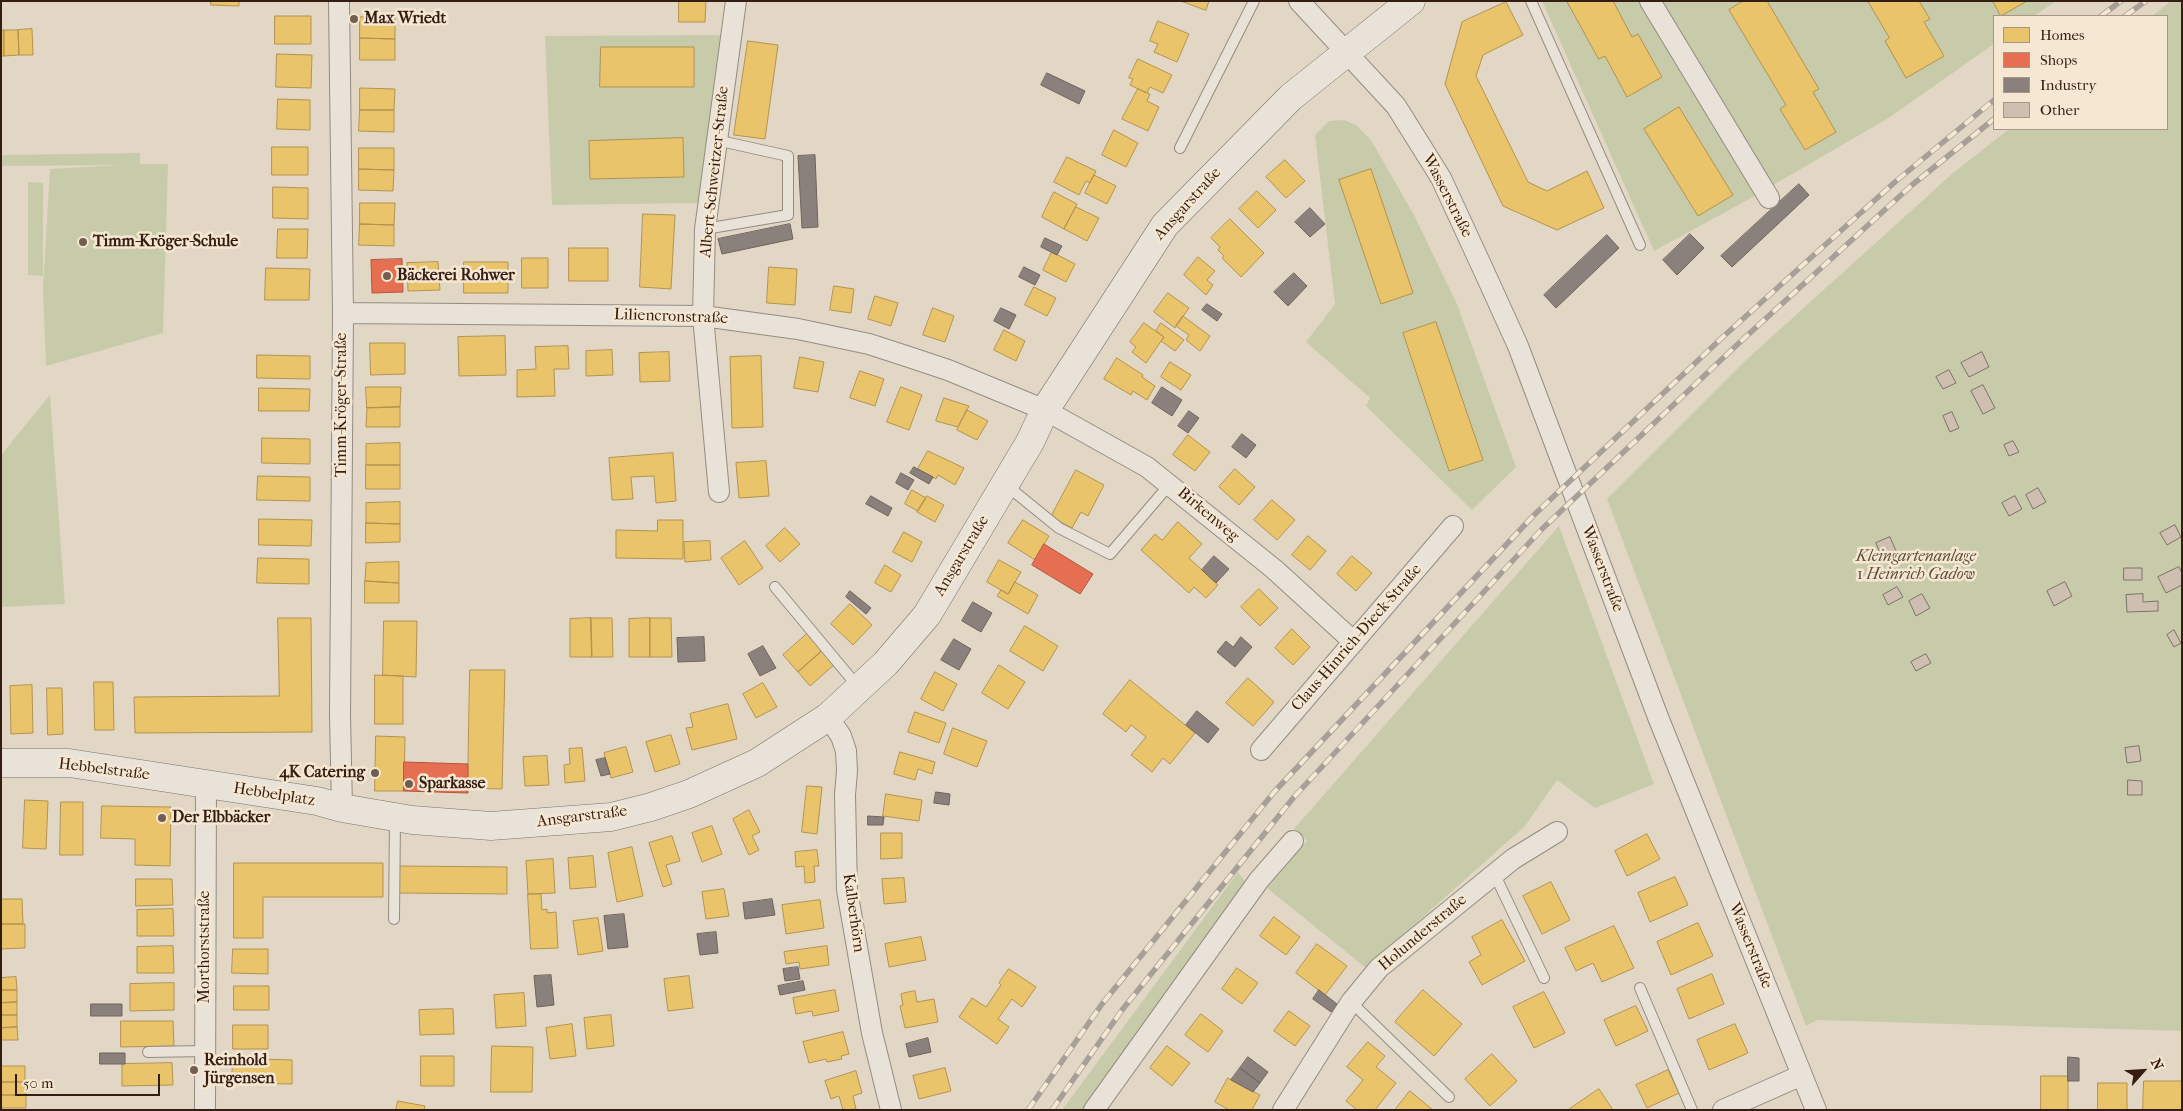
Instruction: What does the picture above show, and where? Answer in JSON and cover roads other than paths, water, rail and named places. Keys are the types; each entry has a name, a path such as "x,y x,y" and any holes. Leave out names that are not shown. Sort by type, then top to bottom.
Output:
{"street":[{"name":"Timm-Kröger-Straße","path":"340,1 343,313 340,715 342,808"},
{"name":"Albert-Schweitzer-Straße","path":"719,492 703,316 705,229 736,1"},
{"name":"Wasserstraße","path":"1299,1 1396,106 1441,178 1518,346 1658,717 1816,1110"},
{"name":"Ansgarstraße","path":"342,808 395,817 491,826 611,817 651,807 706,786 757,763 828,718 886,663 926,614 1030,442 1045,410 1165,225 1291,97 1411,1"},
{"path":"1650,1 1769,198"},
{"name":"Liliencronstraße","path":"343,313 703,316 798,328 869,344 948,370 1045,410"},
{"name":"Birkenweg","path":"1045,410 1147,466 1274,569 1354,642"},
{"name":"Claus-Hinrich-Dieck-Straße","path":"1261,750 1453,526"},
{"name":"Kalberhörn","path":"828,718 841,736 846,751 848,772 845,795 847,890 872,1033 891,1110"},
{"name":"Hebbelstraße","path":"1,763 69,763 206,784"},
{"name":"Hebbelplatz","path":"206,784 317,801 342,808"},
{"name":"Morthorststraße","path":"205,1110 206,784"},
{"name":"Holunderstraße","path":"1283,1110 1352,1002 1379,968 1494,873 1557,832"},
{"path":"1094,1110 1259,880 1293,841"},
{"path":"1723,1110 1802,1075"}],"lane":[{"path":"1180,148 1254,1"},
{"path":"1531,1 1640,245"},
{"path":"705,229 788,215 788,156 716,140"},
{"path":"1005,484 1059,528 1110,554 1170,484"},
{"path":"775,587 860,688"},
{"path":"394,919 395,817"},
{"path":"1494,873 1544,978"},
{"path":"1640,988 1692,1110"},
{"path":"1352,1002 1449,1097"},
{"path":"148,1052 205,1051"}],"railway":[{"path":"2102,15 2121,1"},
{"path":"2126,15 2146,1"},
{"path":"1028,1110 1102,1004 1275,791 1535,514 1725,335 1895,182 1993,101"},
{"path":"1052,1110 1122,1010 1294,797 1542,529 1739,343 1912,185 1993,120"}],"place":[{"name":"Max Wriedt","path":"354,19"},
{"name":"Timm-Kröger-Schule","path":"83,242"},
{"name":"Bäckerei Rohwer","path":"387,276"},
{"name":"4K Catering","path":"375,773"},
{"name":"Sparkasse","path":"409,784"},
{"name":"Der Elbbäcker","path":"162,818"},
{"name":"Reinhold Jürgensen","path":"194,1070"}],"park label":[{"name":"Kleingartenanlage 1 Heinrich Gadow","path":"1916,566"}]}
